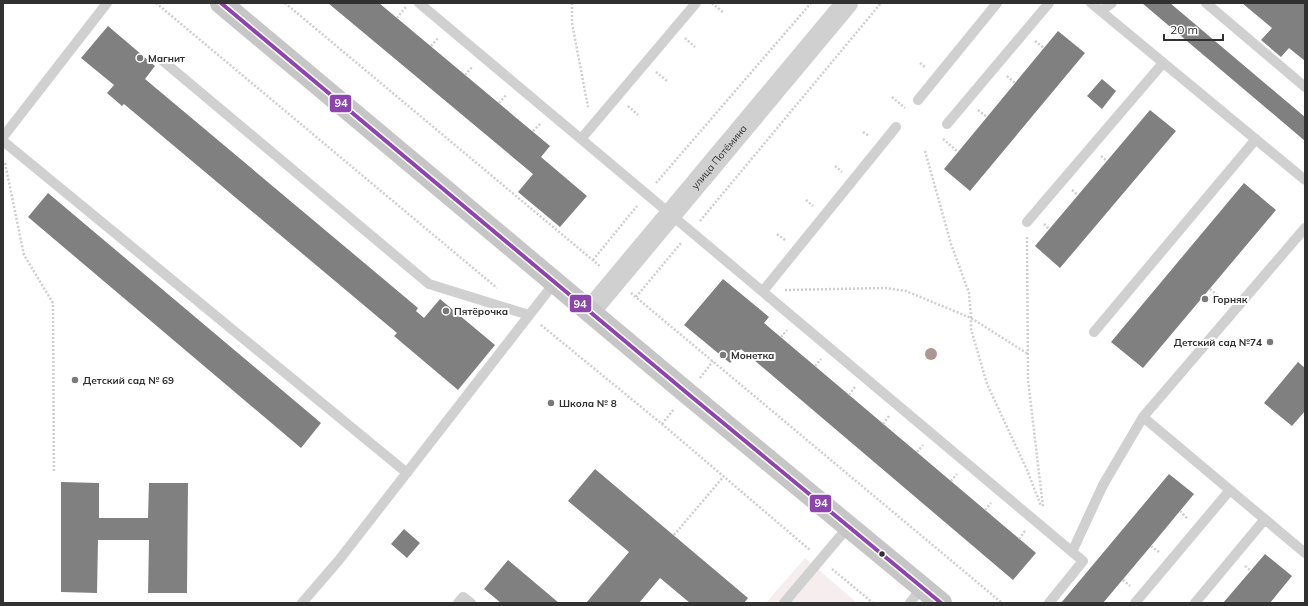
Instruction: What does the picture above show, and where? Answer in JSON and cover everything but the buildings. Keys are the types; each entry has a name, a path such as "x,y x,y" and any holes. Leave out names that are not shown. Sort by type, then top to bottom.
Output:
{"main road":[{"path":"221,3 848,527 916,595 940,603"}],"street":[{"name":"улица Потёмина","path":"590,311 847,3"}],"lane":[{"path":"3,137 107,3"},
{"path":"419,3 690,232 1084,561 1049,603"},
{"path":"581,140 696,3"},
{"path":"918,100 997,3"},
{"path":"947,124 1049,3"},
{"path":"1091,3 1305,180"},
{"path":"1101,11 1112,3"},
{"path":"1206,3 1305,87"},
{"path":"163,60 429,284 529,315"},
{"path":"1027,222 1163,63"},
{"path":"762,291 896,127"},
{"path":"1094,332 1256,140"},
{"path":"3,141 407,473"},
{"path":"1072,552 1103,485 1143,417 1305,228"},
{"path":"302,603 339,560 555,282"},
{"path":"1143,417 1305,553"},
{"path":"1135,603 1230,490"},
{"path":"1195,603 1265,519"},
{"path":"784,603 848,527"},
{"path":"458,603 463,597 471,603"}],"path":[{"path":"284,3 1002,603"},
{"path":"397,18 410,3"},
{"path":"572,3 572,23 592,127"},
{"path":"712,3 724,13"},
{"path":"593,260 646,195 811,3"},
{"path":"636,297 881,3"},
{"path":"892,97 909,111"},
{"path":"938,135 958,152"},
{"path":"924,151 951,244 969,293 972,318 971,329 987,384 1028,470 1043,512 1028,380 1027,222"},
{"path":"4,158 24,255 53,303 54,472"},
{"path":"762,291 885,288 906,291 972,318 1028,355"},
{"path":"674,535 724,476"}],"shaded area":[{"path":"805,558 857,603 766,603"}],"transit line":[{"name":"94","path":"221,3 687,393 941,603"}],"place":[{"name":"Магнит","path":"140,58"},
{"name":"Горняк","path":"1205,299"},
{"name":"Пятёрочка","path":"446,311"},
{"name":"Детский сад №74","path":"1270,342"},
{"name":"Монетка","path":"723,355"},
{"name":"Детский сад № 69","path":"75,380"},
{"name":"Школа № 8","path":"551,403"}]}
